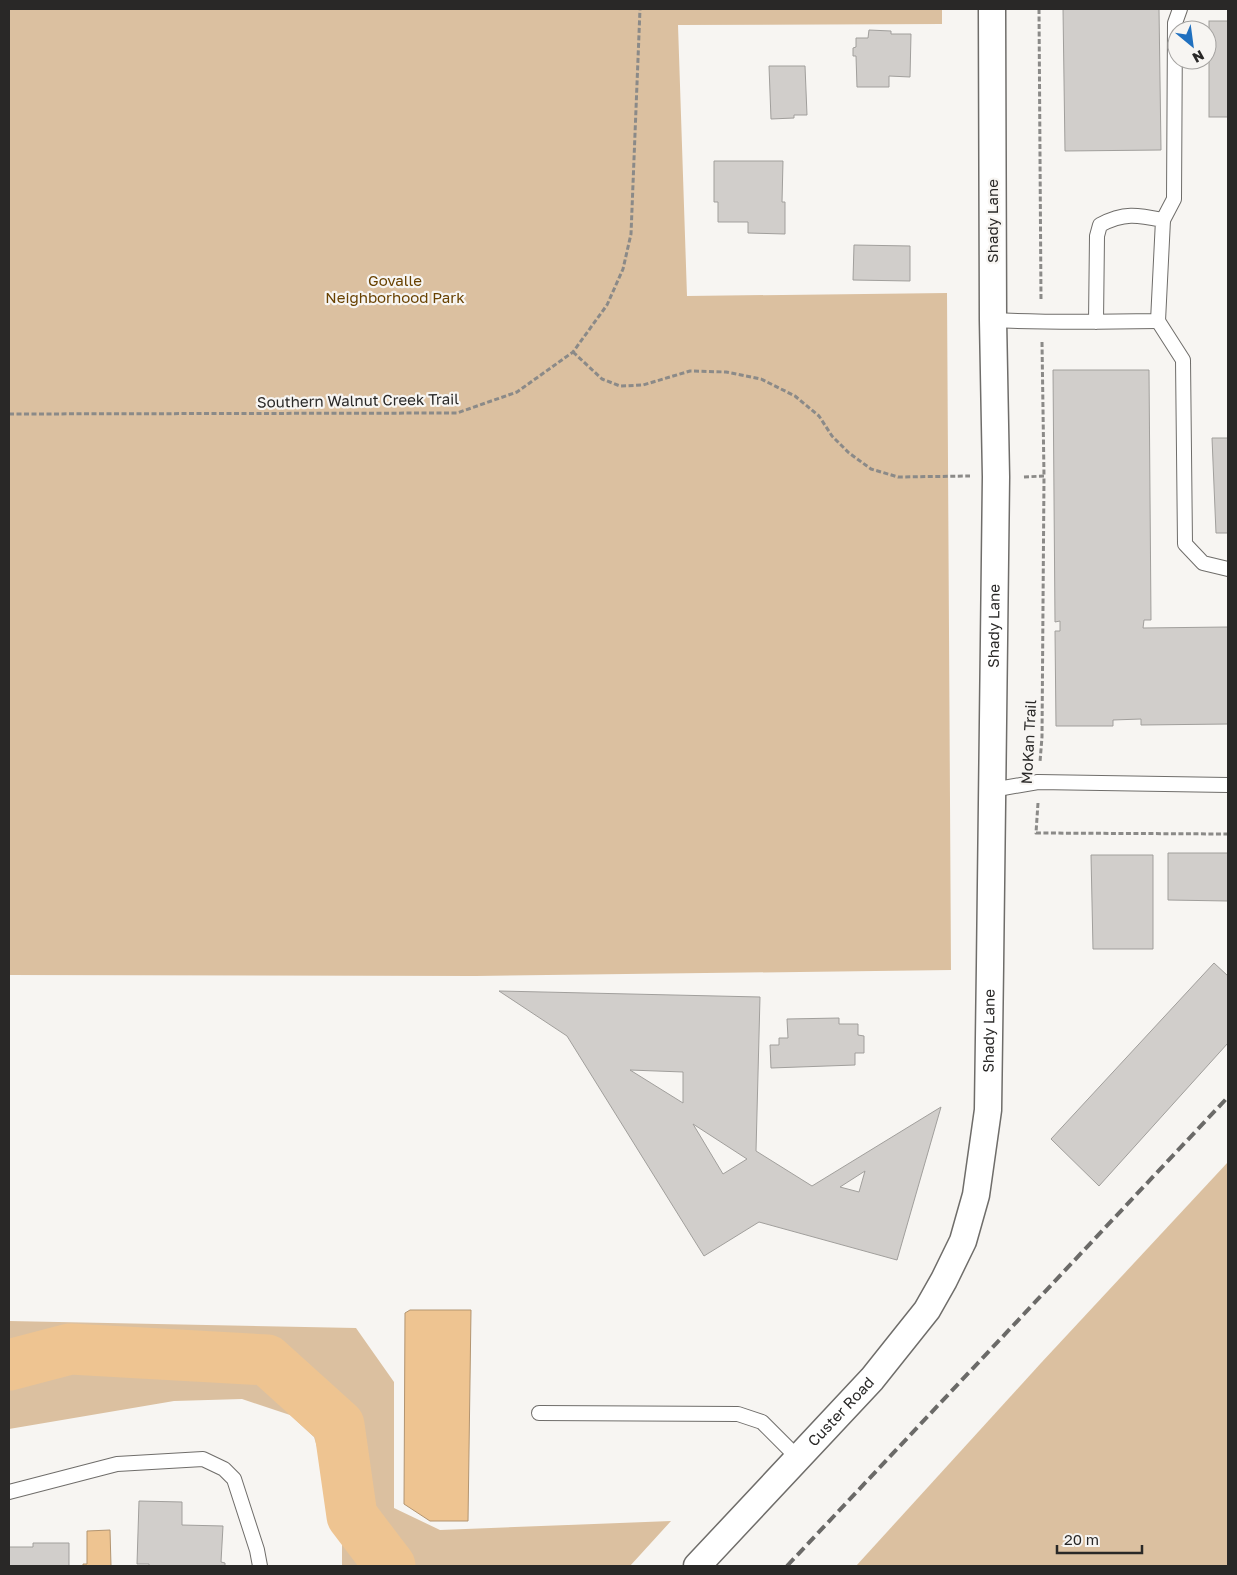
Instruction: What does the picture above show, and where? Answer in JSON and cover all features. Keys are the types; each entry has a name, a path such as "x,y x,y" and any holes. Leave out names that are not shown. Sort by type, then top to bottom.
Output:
{"street":[{"name":"Shady Lane","path":"963,1241 976,1195 988,1110 996,477 993,320 992,9"},
{"name":"Custer Road","path":"704,1558 872,1378 927,1310 963,1241"}],"lane":[{"path":"1180,9 1175,23 1174,199 1164,220 1158,321 1182,360 1185,544 1203,564 1228,569"},
{"path":"1096,322 1097,236 1100,225 1123,215 1139,215 1164,220"},
{"path":"993,320 1041,323 1158,321"},
{"path":"992,790 1038,782 1228,785"},
{"path":"538,1413 738,1414 762,1422 798,1458"},
{"path":"9,1492 117,1464 203,1459 224,1469 234,1479 257,1550 260,1566"}],"path":[{"name":"Southern Walnut Creek Trail","path":"9,414 457,413 517,392 573,352 607,305 622,269 631,234 640,9"},
{"name":"MoKan Trail","path":"1039,9 1044,476 1042,737 1036,833 1228,834"},
{"path":"573,352 602,379 620,386 643,385 690,371 726,372 761,378 801,401 819,416 832,436 849,453 871,469 898,477 971,476"},
{"path":"1027,476 1044,476"}],"green space":[{"name":"Govalle Neighborhood Park","path":"9,9 942,9 942,24 678,25 687,296 947,293 951,970 476,976 9,975"},
{"path":"1228,1162 1228,1566 856,1566 1041,1363"},
{"path":"9,1321 356,1328 394,1382 394,1508 440,1530 671,1521 630,1566 342,1566 342,1530 314,1437 290,1415 242,1399 174,1401 9,1429"}],"shaded area":[{"path":"410,1310 471,1310 468,1521 430,1521 404,1504 405,1313"},
{"path":"110,1530 111,1566 83,1566 83,1564 87,1564 87,1531"}],"building":[{"path":"1063,9 1159,9 1161,150 1065,151"},
{"path":"1217,21 1228,21 1228,117 1209,117 1209,70 1217,70"},
{"path":"869,30 891,31 891,34 911,34 910,77 889,76 889,87 857,87 856,56 853,56 853,48 856,47 856,38 868,38"},
{"path":"769,66 805,66 807,115 794,115 794,118 771,119"},
{"path":"714,161 783,161 782,202 785,202 785,234 748,233 748,222 718,222 718,202 714,202"},
{"path":"854,245 910,246 910,281 853,280"},
{"path":"1053,370 1149,370 1151,620 1144,620 1143,628 1228,627 1228,724 1141,725 1141,719 1113,720 1113,726 1056,726 1055,631 1060,631 1060,621 1055,622"},
{"path":"1212,438 1228,438 1228,533 1216,533"},
{"path":"1168,853 1228,853 1228,901 1168,900"},
{"path":"1091,855 1153,855 1153,949 1093,949"},
{"path":"1214,963 1228,976 1228,1043 1099,1186 1051,1139"},
{"path":"499,991 760,997 756,1151 812,1186 941,1107 897,1260 759,1222 704,1256 567,1036","holes":["630,1070 683,1072 683,1103","693,1124 747,1159 723,1174","865,1171 859,1192 840,1187"]},
{"path":"839,1018 839,1024 858,1024 858,1035 864,1036 864,1053 855,1053 855,1065 771,1068 770,1045 779,1045 779,1038 788,1038 787,1019"},
{"path":"139,1501 182,1502 182,1525 223,1526 221,1562 225,1563 225,1566 149,1566 149,1564 137,1564"},
{"path":"33,1543 69,1543 69,1566 9,1566 9,1547 33,1547"}],"waterway":[{"path":"9,1365 70,1349 267,1360 339,1425 352,1516 390,1566"}],"railway":[{"path":"787,1566 1228,1097"}]}
